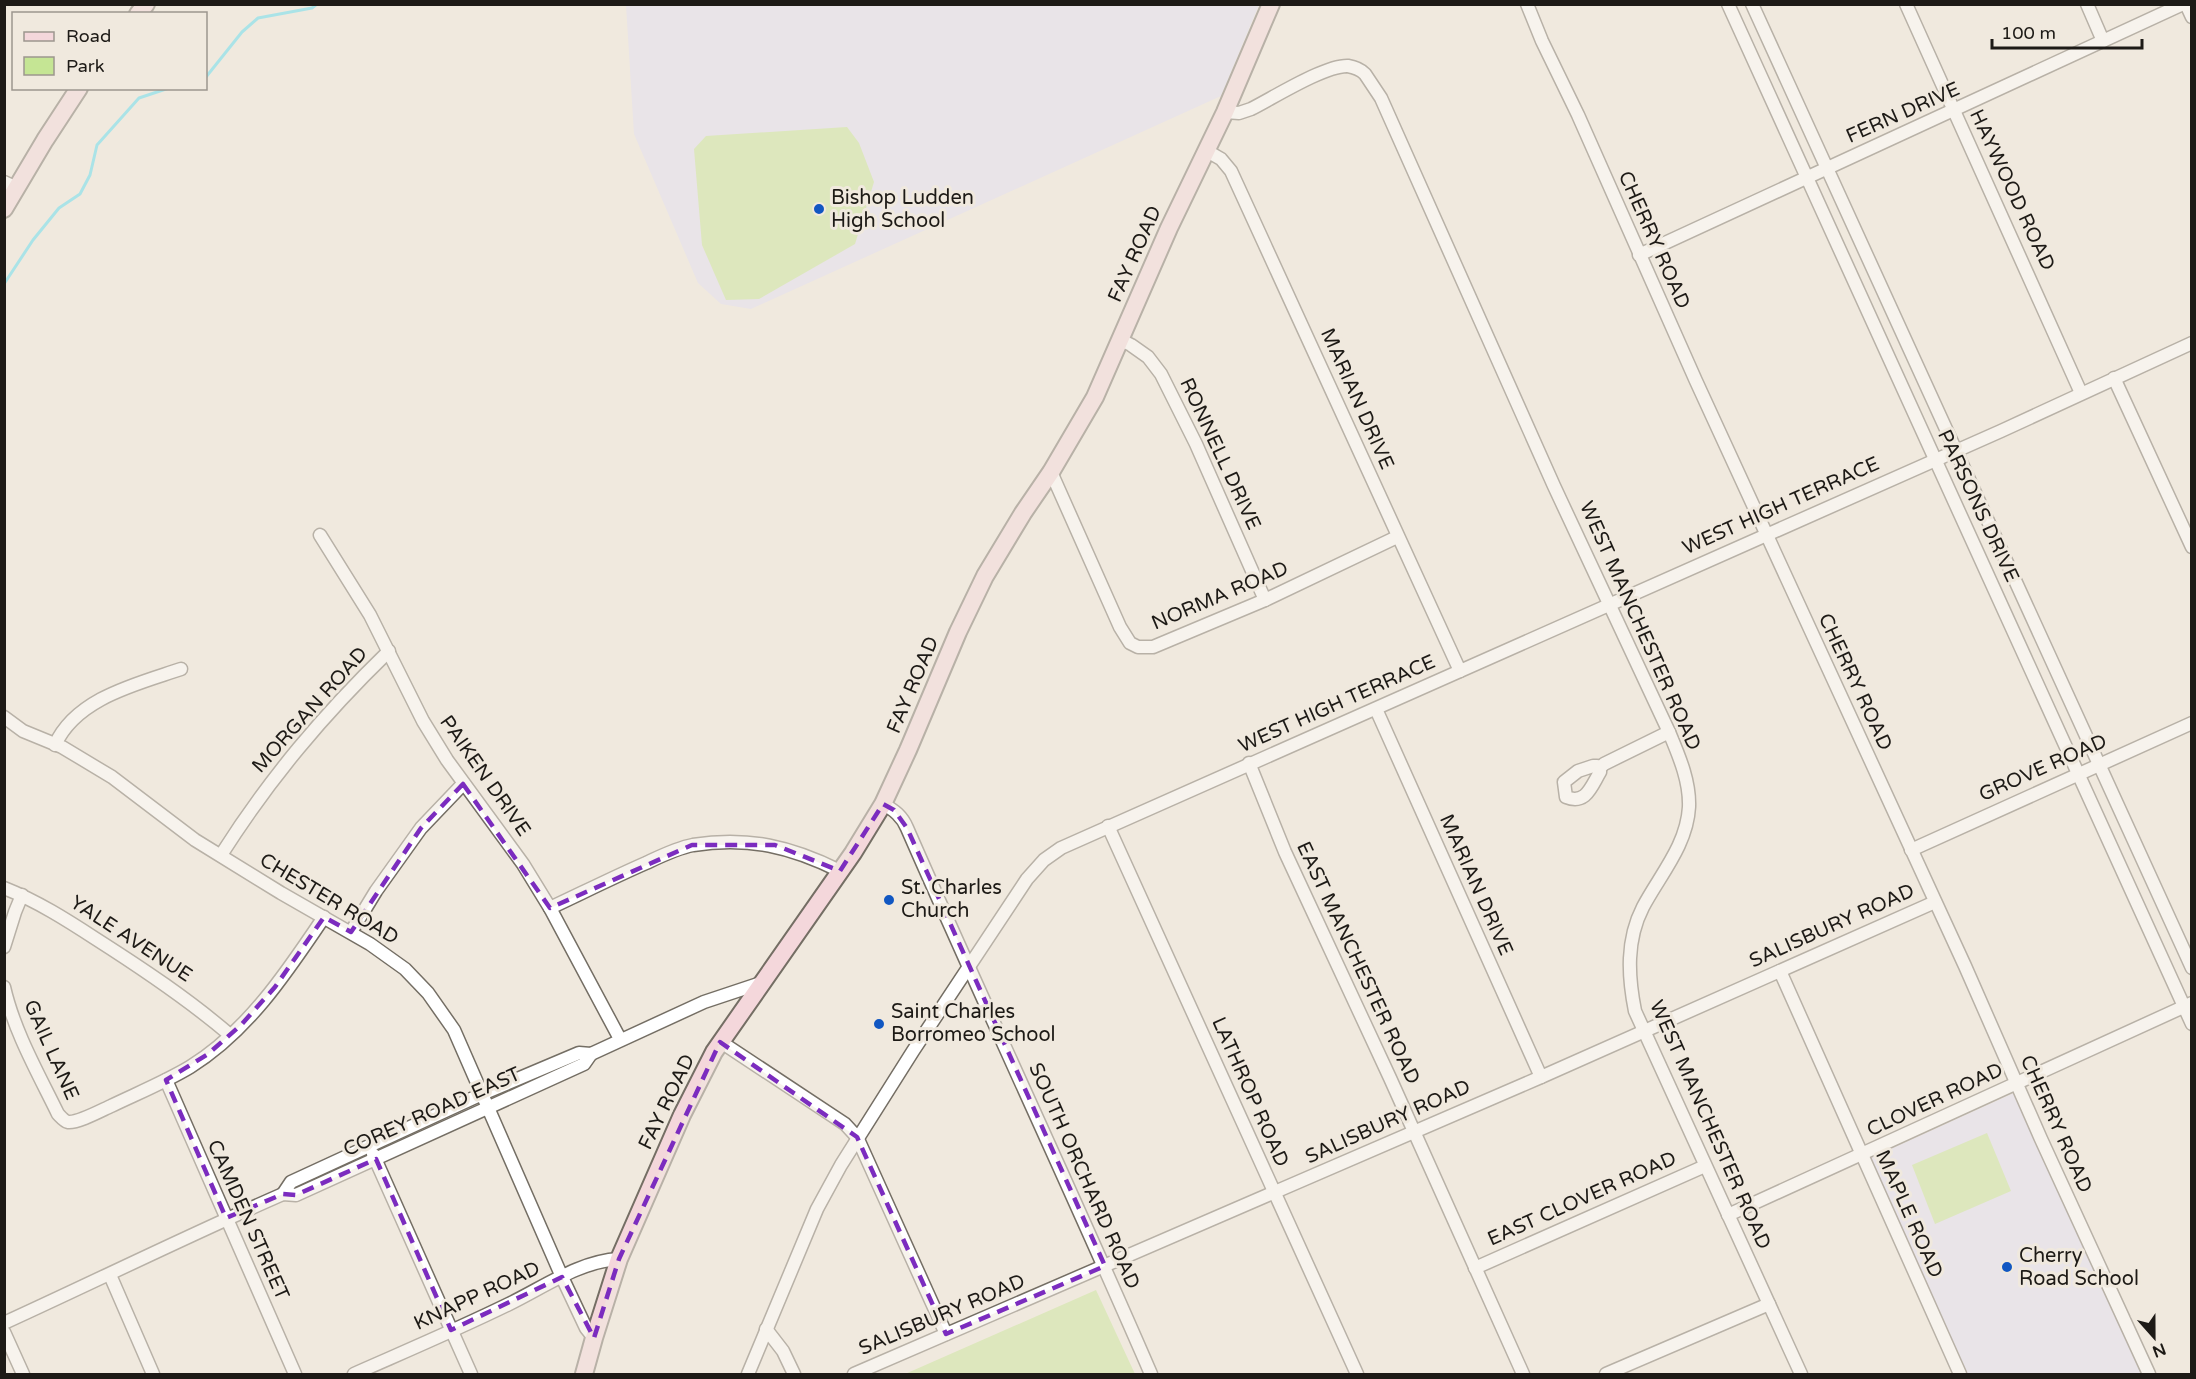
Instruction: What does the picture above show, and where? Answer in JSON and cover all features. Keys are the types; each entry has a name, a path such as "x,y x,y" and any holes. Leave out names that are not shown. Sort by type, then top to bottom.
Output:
{"street":[{"name":"FAY ROAD","path":"584,1374 619,1259 682,1115 721,1042 840,871 883,804 985,576 1095,397 1169,228 1225,112 1271,4"},
{"name":"CHERRY ROAD","path":"1527,4 2149,1374"},
{"name":"PARSONS DRIVE","path":"1728,4 2078,774 2187,1005 2192,1024"},
{"name":"PARSONS DRIVE","path":"1752,4 2192,968"},
{"name":"HAYWOOD ROAD","path":"1906,4 2031,277 2081,393"},
{"path":"2087,4 2103,41"},
{"name":"FERN DRIVE","path":"1639,255 2185,4"},
{"path":"2185,4 2192,17"},
{"name":"WEST MANCHESTER ROAD","path":"1225,112 1239,113 1251,109 1323,72 1347,66 1362,70 1380,98 1681,762 1688,790 1689,808 1685,830 1675,853 1642,909 1633,933 1630,951 1630,983 1635,1011 1801,1374"},
{"path":"4,209 11,185 78,90"},
{"name":"MARIAN DRIVE","path":"1207,151 1221,159 1231,171 1460,672"},
{"name":"RONNELL DRIVE","path":"1121,340 1148,357 1161,374 1196,444 1265,600"},
{"name":"WEST HIGH TERRACE","path":"748,1374 817,1209 857,1137 1027,879 1044,860 1061,848 1108,826 1460,672 2192,343"},
{"path":"2114,378 2192,546"},
{"name":"NORMA ROAD","path":"1051,472 1120,627 1130,643 1138,647 1153,647 1265,600 1397,537"},
{"name":"PAIKEN DRIVE","path":"320,535 364,604 423,721 463,784 523,864 550,908 620,1039"},
{"path":"2000,602 2020,591"},
{"name":"MORGAN ROAD","path":"220,855 290,756 352,687 389,651"},
{"path":"55,744 59,735 76,717 94,704 115,692 181,669"},
{"name":"MARIAN DRIVE","path":"1376,709 1541,1077"},
{"name":"CHESTER ROAD","path":"5,720 23,731 55,744 112,777 195,840 281,893 351,932 405,969 428,993 454,1030 562,1277 586,1328 594,1338"},
{"name":"GROVE ROAD","path":"1911,850 2192,723"},
{"path":"1600,768 1669,732"},
{"name":"EAST MANCHESTER ROAD","path":"1249,764 1286,852 1523,1374"},
{"path":"351,932 376,891 421,828 463,784"},
{"name":"SOUTH ORCHARD ROAD","path":"883,804 903,819 1105,1266 1151,1374"},
{"name":"LATHROP ROAD","path":"1108,826 1357,1374"},
{"path":"550,908 669,852 692,845 730,842 775,846 809,856 840,871"},
{"name":"YALE AVENUE","path":"4,888 61,916 152,974 189,1000 230,1035"},
{"path":"4,947 22,895"},
{"name":"SALISBURY ROAD","path":"854,1374 1541,1077 1935,902"},
{"path":"166,1080 208,1054 230,1035 275,987 324,917"},
{"name":"MAPLE ROAD","path":"1780,971 1960,1374"},
{"name":"COREY ROAD EAST","path":"4,1323 110,1275 226,1218 283,1194 296,1195 376,1160 584,1064 591,1054 620,1039 704,1002 761,983"},
{"name":"GAIL LANE","path":"4,987 23,1042 58,1114 66,1122 97,1113 166,1080"},
{"name":"CLOVER ROAD","path":"1728,1215 2187,1005"},
{"path":"721,1042 845,1124 857,1137 946,1334"},
{"name":"COREY ROAD EAST","path":"283,1194 291,1182 369,1145 579,1053 591,1054"},
{"name":"CAMDEN STREET","path":"166,1080 295,1374"},
{"path":"369,1145 471,1374"},
{"name":"EAST CLOVER ROAD","path":"1475,1268 1705,1166"},
{"name":"KNAPP ROAD","path":"354,1374 590,1264 619,1259"},
{"path":"110,1275 153,1374"},
{"path":"1606,1374 1769,1304"},
{"path":"766,1329 783,1351 794,1374"},
{"path":"4,1332 23,1374"}],"highlighted area":[{"path":"463,784 550,908 692,845 775,845 840,871 883,804 894,810 907,828 1105,1266 946,1334 857,1137 720,1042 619,1259 594,1338 562,1277 451,1330 376,1159 296,1195 283,1194 226,1218 166,1080 208,1054 241,1025 275,987 324,917 351,932 421,828"}],"shaded area":[{"name":"Bishop Ludden High School","path":"626,5 1259,5 1221,96 751,309 721,304 698,283 634,134"},
{"name":"Cherry Road School","path":"2016,1092 2145,1374 1968,1374 1869,1159"}],"green space":[{"path":"847,127 859,143 874,182 855,244 759,299 726,300 702,245 694,149 706,136"},
{"path":"1987,1133 2011,1191 1935,1224 1912,1165"},
{"path":"1096,1290 1135,1374 905,1374"}],"waterway":[{"path":"207,76 242,32 258,18 312,8 317,4"},
{"path":"4,284 33,240 59,208 80,194 90,175 97,145 139,98 163,90"}],"place":[{"name":"Bishop Ludden High School","path":"819,209"},
{"name":"St. Charles Church","path":"889,900"},
{"name":"Saint Charles Borromeo School","path":"879,1024"},
{"name":"Cherry Road School","path":"2007,1267"}]}
